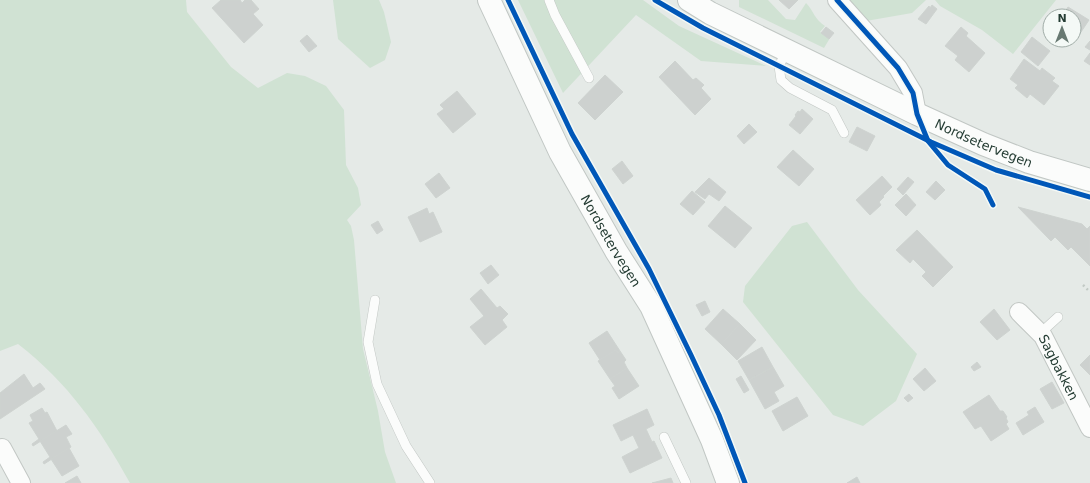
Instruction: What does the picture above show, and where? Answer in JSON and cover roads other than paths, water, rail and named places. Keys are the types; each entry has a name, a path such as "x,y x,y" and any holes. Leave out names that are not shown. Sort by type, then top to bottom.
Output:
{"main road":[{"name":"Nordsetervegen","path":"489,0 560,152 616,251 652,306 712,440 728,483"},
{"name":"Nordsetervegen","path":"689,0 917,114 982,144 1022,159 1090,180"}],"street":[{"path":"837,0 898,68 913,93 917,114"},
{"name":"Sagbakken","path":"1019,312 1043,336 1090,428"},
{"path":"2,448 21,483"}],"lane":[{"path":"549,0 555,15 589,78"},
{"path":"787,50 779,66 781,80 790,88 832,110 844,133"},
{"path":"375,300 368,342 378,384 406,446 430,483"},
{"path":"1043,336 1046,328 1058,317"},
{"path":"664,437 686,483"}]}
